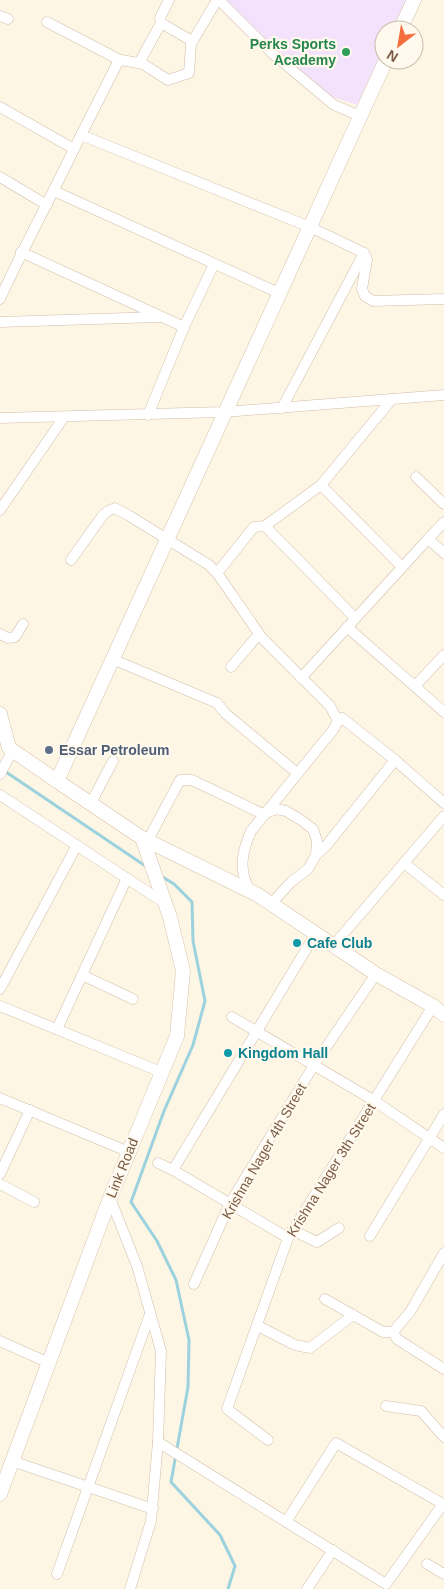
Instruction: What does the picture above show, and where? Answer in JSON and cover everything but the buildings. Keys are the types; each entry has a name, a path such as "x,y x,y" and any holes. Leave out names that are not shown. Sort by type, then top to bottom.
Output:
{"street":[{"path":"169,0 160,18 162,24 192,42"},
{"path":"47,22 116,60 143,64 168,80 188,73 191,44 218,0 273,54 334,105 360,116"},
{"path":"405,20 414,0"},
{"path":"139,63 162,24"},
{"path":"0,299 21,252 54,192 118,62 116,60"},
{"path":"57,780 381,70"},
{"path":"0,107 74,149"},
{"path":"82,135 310,227 364,253 367,259 362,289 365,296 373,301 444,299"},
{"path":"0,177 47,205"},
{"path":"54,192 279,294"},
{"path":"21,252 184,327"},
{"path":"282,408 364,253"},
{"path":"148,414 184,327 214,264"},
{"path":"0,322 162,317"},
{"path":"0,418 224,412 444,394"},
{"path":"218,572 254,527 264,526 321,485 392,399"},
{"path":"0,510 64,417"},
{"path":"416,477 444,504"},
{"path":"321,485 402,568"},
{"path":"71,560 103,516 115,508 218,572 259,634 330,706 338,720"},
{"path":"301,678 444,522"},
{"path":"264,526 355,618"},
{"path":"428,539 444,553"},
{"path":"0,634 8,638 15,637 24,624"},
{"path":"348,627 444,712"},
{"path":"231,666 259,634"},
{"path":"415,686 444,656"},
{"path":"112,659 217,703 226,714 297,773"},
{"path":"0,714 7,747 0,774"},
{"path":"250,891 245,882 242,869 243,849 251,831 338,720 342,718 395,760 444,803"},
{"path":"7,747 91,803 146,843 250,891 376,974 433,1006 444,1015"},
{"path":"271,904 291,882 308,869 316,855 330,841 395,760"},
{"path":"91,803 113,761"},
{"path":"146,843 180,780 192,780 263,814"},
{"path":"0,795 127,878 164,897"},
{"path":"263,814 276,808 286,811 313,829 317,841 316,855"},
{"path":"333,946 444,816"},
{"name":"Link Road","path":"0,1494 110,1198 177,1036 183,971 170,917 146,843"},
{"path":"0,989 77,845"},
{"path":"404,863 444,896"},
{"path":"57,1029 127,878"},
{"path":"173,1170 316,934"},
{"name":"Krishna Nager 4th Street","path":"194,1284 230,1203 314,1065 376,974"},
{"path":"82,975 133,999"},
{"path":"0,1006 161,1072"},
{"name":"Krishna Nager 3th Street","path":"268,1440 227,1409 290,1234 433,1006"},
{"path":"232,1017 373,1100 444,1148"},
{"path":"0,1098 129,1152"},
{"path":"0,1174 30,1110"},
{"path":"370,1236 444,1114"},
{"path":"158,1163 290,1234 317,1242 339,1228"},
{"path":"0,1184 34,1202"},
{"path":"110,1198 137,1266 161,1351 158,1442 152,1493 153,1509 130,1589"},
{"path":"394,1332 410,1312 444,1252"},
{"path":"325,1299 383,1332 394,1332"},
{"path":"57,1574 150,1314"},
{"path":"258,1326 295,1344 310,1348 353,1315"},
{"path":"394,1332 396,1339 444,1369"},
{"path":"0,1341 48,1363"},
{"path":"386,1406 421,1411 444,1437"},
{"path":"158,1442 286,1522 333,1550 386,1584 443,1504 336,1442 286,1522"},
{"path":"12,1461 153,1509"},
{"path":"307,1589 333,1550"},
{"path":"428,1564 444,1574"}],"shaded area":[{"path":"224,0 406,0 397,20 374,20 374,68 357,105 329,96"}],"waterway":[{"path":"3,770 147,867"},
{"path":"161,876 174,884 192,902 193,941 205,1001 193,1045 164,1111 131,1202 157,1241 176,1280 189,1340 188,1387 171,1482 220,1535 235,1566 228,1589"}],"place":[{"name":"Perks Sports Academy","path":"346,52"},
{"name":"Essar Petroleum","path":"49,750"},
{"name":"Cafe Club","path":"297,943"},
{"name":"Kingdom Hall","path":"228,1053"}]}
